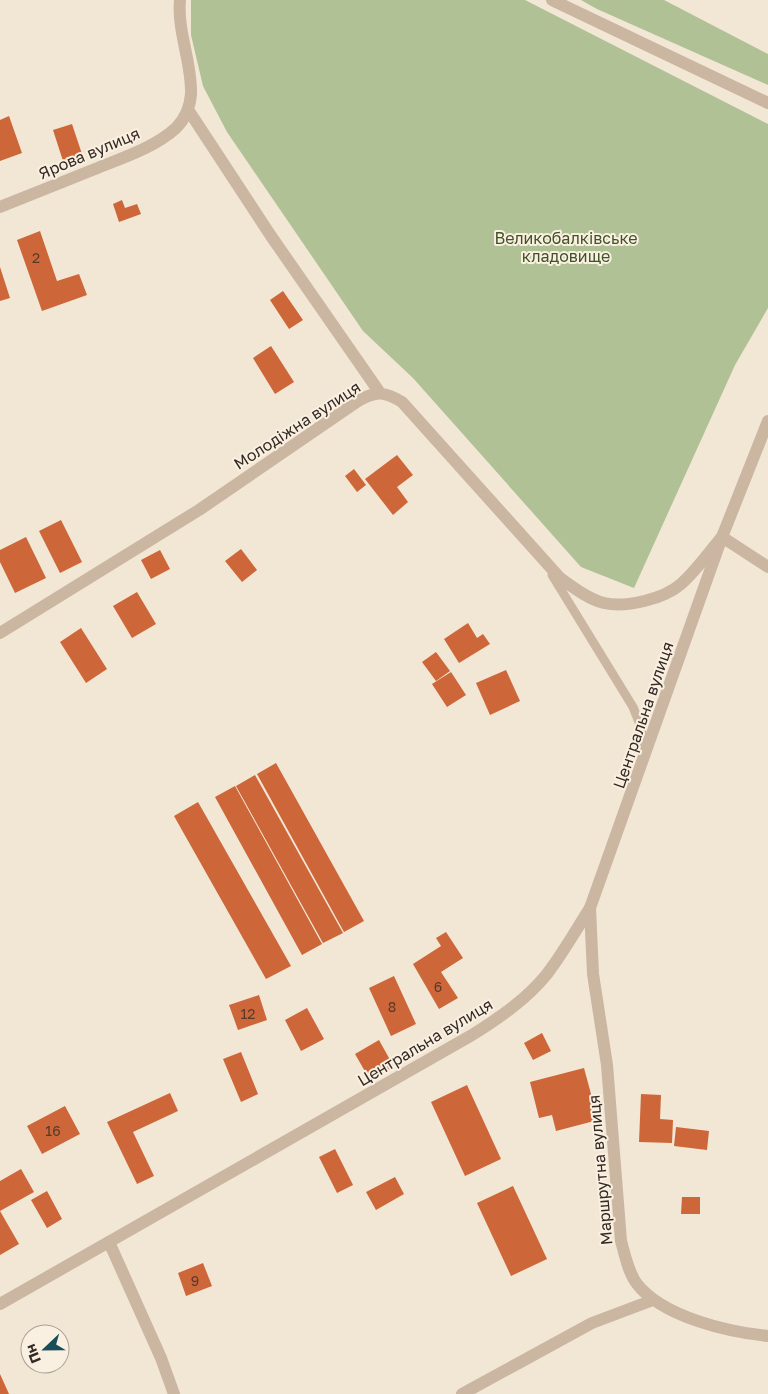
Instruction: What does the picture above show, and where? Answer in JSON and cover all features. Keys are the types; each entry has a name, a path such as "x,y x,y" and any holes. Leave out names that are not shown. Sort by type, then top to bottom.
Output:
{"street":[{"path":"180,0 184,46 191,87 188,111 271,236 380,393"},
{"path":"552,0 768,103"},
{"name":"Ярова вулиця","path":"0,207 135,153 157,141 176,127 188,111"},
{"name":"Молодіжна вулиця","path":"0,633 199,510 358,401 369,395 380,393 391,395 402,402 560,578 582,593 604,603 624,604 646,601 663,595 681,585 722,537"},
{"name":"Центральна вулиця","path":"0,1304 463,1040 501,1017 546,975 561,955 590,908 722,537 768,420"},
{"path":"722,537 768,567"},
{"name":"Маршрутна вулиця","path":"590,908 593,974 607,1065 621,1241 628,1265 637,1284 653,1300 684,1316 715,1326 768,1336"},
{"path":"109,1242 161,1358 174,1394"},
{"path":"462,1394 592,1323 653,1300"}],"lane":[{"path":"541,558 633,706 647,752"}],"green space":[{"name":"Великобалківське кладовище","path":"191,0 525,0 768,124 768,308 735,365 634,588 581,567 413,378 363,331 227,132 203,86 191,35"},
{"path":"581,0 664,0 768,54 768,85 597,9"}],"building":[{"path":"9,116 22,153 0,161 0,120"},
{"path":"72,124 82,154 63,161 53,130"},
{"path":"122,200 125,208 137,204 141,214 119,222 113,204"},
{"path":"40,231 57,281 79,274 87,295 42,311 17,240"},
{"path":"0,267 10,298 0,301"},
{"path":"283,291 303,320 289,329 270,300"},
{"path":"271,346 294,382 275,394 253,358"},
{"path":"397,455 413,475 397,487 408,502 393,515 365,479"},
{"path":"354,469 366,485 357,492 345,476"},
{"path":"61,520 82,562 60,573 39,531"},
{"path":"26,537 46,578 15,593 0,562 0,550"},
{"path":"241,549 257,570 242,582 225,561"},
{"path":"160,550 170,569 151,579 141,560"},
{"path":"137,592 156,624 132,638 113,606"},
{"path":"468,623 477,638 483,634 490,644 459,663 444,639"},
{"path":"81,628 107,669 86,683 60,642"},
{"path":"436,652 450,671 436,681 422,662"},
{"path":"506,670 520,701 490,715 476,683"},
{"path":"451,672 466,695 447,707 432,684"},
{"path":"276,763 364,921 344,932 257,774"},
{"path":"255,775 343,933 323,943 236,786"},
{"path":"235,786 322,944 302,955 215,797"},
{"path":"198,802 291,966 266,979 174,816"},
{"path":"446,932 463,958 441,972 458,998 439,1009 413,964 441,946 436,938"},
{"path":"394,976 416,1024 391,1036 369,988"},
{"path":"259,995 267,1020 238,1030 229,1005"},
{"path":"307,1008 324,1039 301,1051 285,1020"},
{"path":"542,1033 551,1051 533,1060 524,1043"},
{"path":"379,1040 394,1067 370,1080 355,1054"},
{"path":"241,1052 258,1094 241,1102 223,1059"},
{"path":"584,1068 598,1120 556,1131 552,1115 539,1118 530,1082"},
{"path":"467,1085 501,1159 465,1176 431,1102"},
{"path":"170,1093 178,1111 133,1132 154,1176 137,1184 107,1122"},
{"path":"641,1094 661,1095 660,1119 673,1120 672,1143 639,1142"},
{"path":"65,1106 80,1134 42,1154 27,1126"},
{"path":"676,1127 709,1131 707,1150 674,1146"},
{"path":"335,1149 353,1185 337,1193 319,1157"},
{"path":"21,1169 34,1192 0,1211 0,1181"},
{"path":"395,1177 404,1194 376,1210 366,1192"},
{"path":"513,1186 547,1259 511,1276 477,1203"},
{"path":"47,1191 62,1219 47,1228 31,1200"},
{"path":"682,1197 700,1197 700,1214 681,1214"},
{"path":"0,1211 19,1244 0,1255"},
{"path":"203,1263 212,1286 186,1296 178,1273"},
{"path":"0,1374 9,1394 0,1394"}]}
